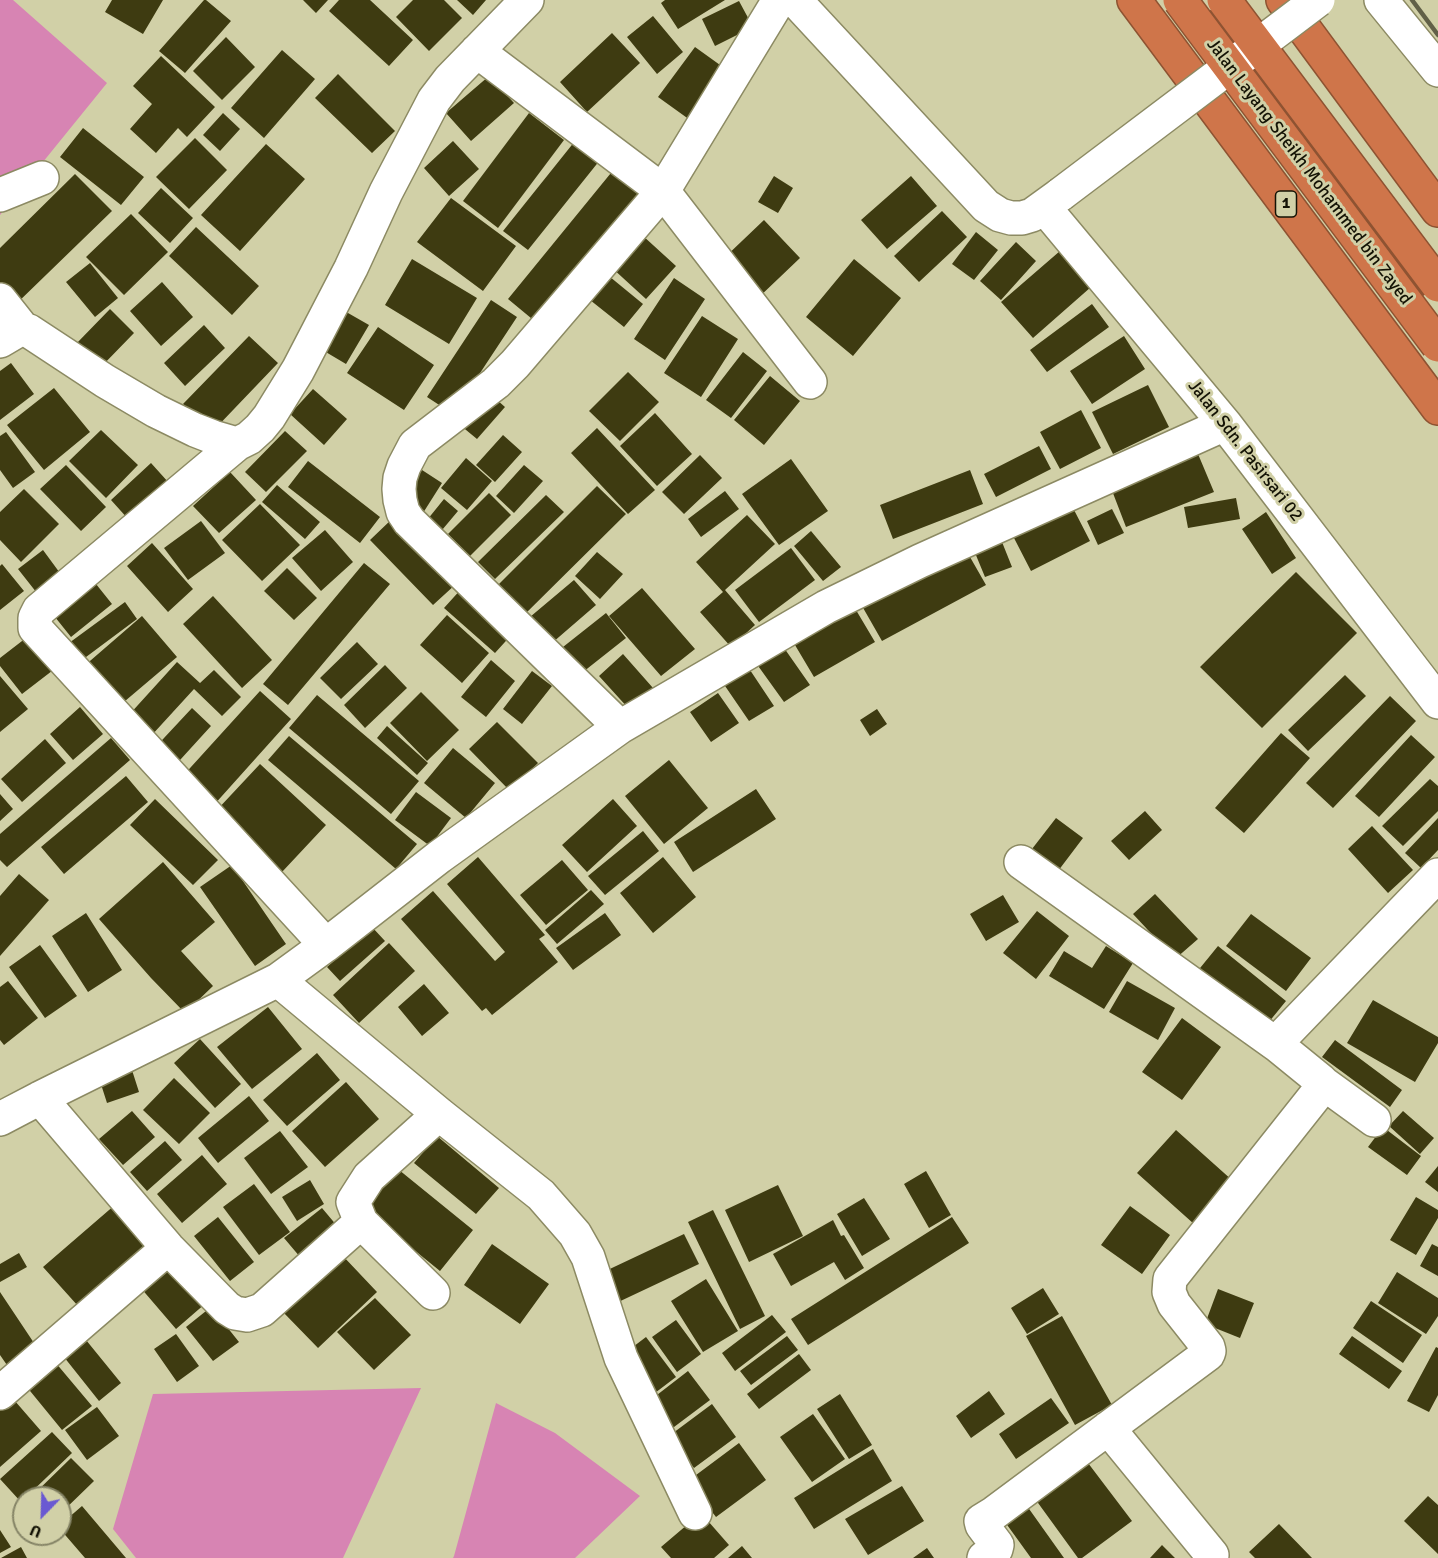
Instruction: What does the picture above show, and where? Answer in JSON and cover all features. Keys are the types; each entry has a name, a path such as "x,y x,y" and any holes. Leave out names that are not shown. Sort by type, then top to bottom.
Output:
{"highway":[{"name":"1","path":"1134,0 1438,408"},
{"name":"Jalan Layang Sheikh Mohammed bin Zayed","path":"1180,0 1438,345"},
{"name":"Jalan Layang Sheikh Mohammed bin Zayed","path":"1224,0 1438,285"},
{"path":"1283,0 1438,210"}],"street":[{"path":"326,945 35,628 35,618 39,610 237,444 249,438 260,428 298,370 434,100 450,79 527,0"},
{"path":"620,727 410,521 403,512 399,489 404,466 415,445 496,382 515,364 663,191 779,0"},
{"path":"795,0 986,206 1000,215 1011,218 1032,215 1318,0"},
{"path":"1381,0 1438,70"},
{"path":"477,51 663,191 810,382"},
{"path":"0,195 42,178"},
{"name":"Jalan Sdn. Pasirsari 02","path":"1053,200 1438,702"},
{"path":"0,300 11,335 37,334 105,381 156,411 195,430 237,444"},
{"path":"0,1119 278,980 439,857 620,727 826,607 920,561 1226,423"},
{"path":"1021,862 1277,1046 1374,1120"},
{"path":"1277,1046 1279,1039 1438,875"},
{"path":"278,980 438,1114 541,1195 575,1234 588,1257 621,1358 695,1513"},
{"path":"984,1558 996,1549 997,1545 981,1521 1208,1354 1208,1347 1174,1304 1169,1292 1170,1279 1320,1091 1323,1083"},
{"path":"40,1098 168,1248 227,1308 235,1313 247,1315 262,1310 361,1222"},
{"path":"433,1293 361,1222 353,1202 369,1177 438,1114"},
{"path":"0,1393 168,1248"},
{"path":"1108,1428 1212,1555"}],"shaded area":[{"path":"0,0 13,0 107,83 0,215"},
{"path":"421,1388 343,1558 136,1558 113,1529 153,1394"},
{"path":"496,1403 555,1433 640,1496 575,1558 453,1558"}],"building":[{"path":"112,0 163,0 143,34 105,12"},
{"path":"204,0 231,21 185,73 159,51"},
{"path":"303,0 328,0 316,13"},
{"path":"339,0 370,0 413,40 389,66 329,11"},
{"path":"413,0 444,0 462,18 429,51 396,17"},
{"path":"457,0 486,0 473,15"},
{"path":"665,0 725,0 678,29 661,3"},
{"path":"739,1 753,27 715,46 702,19"},
{"path":"653,16 683,52 657,74 627,37"},
{"path":"612,33 640,63 587,112 560,82"},
{"path":"226,37 255,67 222,100 193,71"},
{"path":"695,47 727,70 690,120 658,97"},
{"path":"282,50 315,79 264,138 231,108"},
{"path":"161,56 215,107 187,137 178,128 156,153 130,129 152,104 133,86"},
{"path":"338,74 395,131 372,153 315,98"},
{"path":"489,76 514,103 471,141 446,113"},
{"path":"223,113 240,129 220,151 203,135"},
{"path":"529,113 564,140 498,228 463,201"},
{"path":"83,128 144,177 121,205 60,157"},
{"path":"195,138 227,170 189,209 156,177"},
{"path":"453,141 479,169 449,196 424,168"},
{"path":"575,141 600,160 528,250 503,231"},
{"path":"266,144 305,179 240,251 201,215"},
{"path":"615,168 650,197 543,328 508,299"},
{"path":"75,174 112,211 14,306 0,292 0,248"},
{"path":"774,176 793,188 778,213 758,202"},
{"path":"911,176 937,206 887,249 861,220"},
{"path":"161,188 193,218 170,243 138,213"},
{"path":"451,198 516,246 483,291 417,242"},
{"path":"942,211 967,237 919,282 894,256"},
{"path":"131,214 168,252 124,295 86,257"},
{"path":"764,220 800,258 757,299 721,261"},
{"path":"196,227 259,286 232,315 169,256"},
{"path":"976,232 998,250 974,280 952,264"},
{"path":"642,235 676,266 646,299 611,267"},
{"path":"1016,242 1036,261 1001,300 980,281"},
{"path":"1060,251 1091,287 1033,338 1001,302"},
{"path":"412,259 477,298 449,344 385,305"},
{"path":"854,259 901,298 853,356 806,317"},
{"path":"90,263 118,298 95,317 66,282"},
{"path":"604,272 643,304 624,327 585,296"},
{"path":"674,278 705,299 665,360 634,339"},
{"path":"162,282 193,317 161,346 130,311"},
{"path":"491,300 517,317 453,414 427,397"},
{"path":"1092,304 1109,327 1047,372 1030,350"},
{"path":"110,309 134,333 100,368 76,344"},
{"path":"341,309 369,325 346,364 319,348"},
{"path":"702,316 738,339 701,397 664,373"},
{"path":"204,325 225,348 185,386 164,363"},
{"path":"378,327 434,365 404,410 347,373"},
{"path":"249,336 278,363 212,432 183,404"},
{"path":"1124,336 1145,369 1092,404 1070,371"},
{"path":"743,352 767,371 731,418 706,400"},
{"path":"11,363 34,394 0,420 0,371"},
{"path":"628,372 659,402 620,441 589,411"},
{"path":"770,376 800,401 764,445 734,420"},
{"path":"1148,385 1169,427 1113,454 1092,412"},
{"path":"54,388 90,432 44,470 7,425"},
{"path":"313,389 347,419 324,445 290,414"},
{"path":"488,392 505,407 477,439 460,425"},
{"path":"1081,410 1101,448 1060,469 1040,432"},
{"path":"655,413 692,454 657,486 620,446"},
{"path":"597,428 655,490 628,514 571,453"},
{"path":"101,430 138,465 106,498 69,461"},
{"path":"285,431 307,451 266,492 245,472"},
{"path":"6,432 35,472 13,488 0,470 0,436"},
{"path":"503,435 522,452 495,482 476,465"},
{"path":"1039,446 1051,469 996,497 984,474"},
{"path":"1198,454 1214,492 1126,527 1111,488"},
{"path":"700,455 722,478 684,514 662,492"},
{"path":"466,458 492,481 467,510 441,488"},
{"path":"791,459 828,511 779,545 742,494"},
{"path":"308,461 380,517 360,543 288,487"},
{"path":"151,463 169,483 129,520 111,500"},
{"path":"66,465 106,507 81,531 40,489"},
{"path":"524,465 543,481 514,513 496,496"},
{"path":"422,470 442,483 423,513 403,500"},
{"path":"970,470 983,504 893,539 880,505"},
{"path":"230,472 256,500 219,533 193,506"},
{"path":"277,485 320,522 305,539 262,502"},
{"path":"597,486 626,514 519,620 491,592"},
{"path":"24,489 59,524 21,562 0,540 0,512"},
{"path":"725,491 739,509 701,537 688,519"},
{"path":"489,493 511,515 470,556 448,534"},
{"path":"546,495 564,512 495,579 478,562"},
{"path":"1236,498 1240,519 1188,528 1184,507"},
{"path":"444,499 458,511 437,536 423,525"},
{"path":"260,504 300,545 262,581 222,540"},
{"path":"1073,508 1090,541 1031,571 1014,538"},
{"path":"1112,509 1124,533 1098,545 1087,521"},
{"path":"1266,512 1296,558 1272,574 1242,529"},
{"path":"747,515 775,544 725,590 755,625 731,647 700,612 723,592 696,562"},
{"path":"392,519 456,584 433,605 370,540"},
{"path":"201,521 225,553 188,580 164,548"},
{"path":"325,530 353,562 321,591 292,558"},
{"path":"811,531 841,567 823,581 794,546"},
{"path":"1000,537 1012,567 985,577 973,548"},
{"path":"152,543 193,589 168,612 127,566"},
{"path":"791,548 815,580 759,622 735,590"},
{"path":"43,550 68,584 44,602 18,569"},
{"path":"966,550 986,585 882,641 862,606"},
{"path":"597,552 623,574 600,599 575,576"},
{"path":"364,563 390,584 288,705 263,684"},
{"path":"2,564 24,591 0,610 0,566"},
{"path":"287,568 317,598 294,620 264,591"},
{"path":"1296,572 1357,633 1262,728 1200,667"},
{"path":"92,579 112,604 71,637 51,612"},
{"path":"574,580 596,605 552,643 530,617"},
{"path":"463,587 514,632 495,653 444,608"},
{"path":"642,588 695,649 661,676 609,616"},
{"path":"213,596 272,660 242,688 183,624"},
{"path":"125,602 137,619 82,660 69,643"},
{"path":"853,605 875,642 814,677 792,640"},
{"path":"606,613 626,638 583,672 563,647"},
{"path":"447,615 489,653 462,683 420,645"},
{"path":"142,616 177,657 118,707 83,667"},
{"path":"35,631 61,664 22,694 0,666 0,658"},
{"path":"357,642 378,664 341,699 320,678"},
{"path":"782,645 810,685 784,702 756,663"},
{"path":"623,654 653,688 629,709 599,676"},
{"path":"491,660 515,681 486,717 461,697"},
{"path":"177,662 200,683 214,670 241,697 222,716 194,689 151,736 128,716"},
{"path":"385,665 407,688 365,728 344,705"},
{"path":"748,667 774,706 749,721 723,683"},
{"path":"532,671 552,686 522,724 503,709"},
{"path":"1345,675 1366,696 1308,751 1288,730"},
{"path":"0,676 28,709 0,732"},
{"path":"260,691 291,719 213,806 181,778"},
{"path":"421,692 459,730 427,761 390,723"},
{"path":"718,693 739,723 711,742 690,712"},
{"path":"317,695 419,781 391,814 289,728"},
{"path":"1390,696 1416,721 1333,808 1306,783"},
{"path":"80,707 103,734 73,760 50,734"},
{"path":"192,708 211,726 170,771 150,753"},
{"path":"877,709 887,724 870,736 860,720"},
{"path":"497,722 538,763 510,791 469,749"},
{"path":"387,726 428,763 417,775 377,738"},
{"path":"1281,733 1310,758 1244,833 1215,808"},
{"path":"1411,735 1435,757 1379,817 1355,796"},
{"path":"289,736 417,844 396,869 268,760"},
{"path":"111,738 130,760 7,867 0,860 0,834"},
{"path":"45,739 66,763 22,802 1,779"},
{"path":"453,748 495,783 466,818 424,783"},
{"path":"669,760 708,808 664,844 625,796"},
{"path":"260,764 326,825 282,872 216,811"},
{"path":"126,776 148,802 64,874 41,847"},
{"path":"1430,779 1438,786 1438,811 1403,846 1382,826"},
{"path":"756,789 776,819 693,872 674,842"},
{"path":"416,792 451,818 430,846 395,820"},
{"path":"0,794 13,809 0,821"},
{"path":"155,799 218,860 193,885 130,825"},
{"path":"613,799 637,826 587,872 562,845"},
{"path":"1145,811 1162,830 1129,860 1111,841"},
{"path":"1056,818 1083,838 1052,879 1025,858"},
{"path":"1438,818 1438,850 1421,868 1405,853"},
{"path":"1372,826 1413,870 1388,893 1348,849"},
{"path":"643,831 659,851 605,895 588,876"},
{"path":"478,857 545,935 539,939 558,962 492,1015 486,1008 482,1011 401,919 433,891 495,961 505,952 447,884"},
{"path":"663,857 696,897 653,933 620,893"},
{"path":"562,860 588,890 546,925 520,895"},
{"path":"163,862 215,922 181,951 213,986 185,1013 99,919"},
{"path":"232,865 286,944 255,966 200,887"},
{"path":"19,874 49,900 0,956 0,896"},
{"path":"591,890 604,904 557,944 545,930"},
{"path":"1155,894 1198,939 1175,959 1133,914"},
{"path":"1003,895 1019,922 986,941 970,914"},
{"path":"1037,911 1069,936 1036,979 1003,953"},
{"path":"86,913 122,970 88,992 52,936"},
{"path":"605,913 621,935 573,970 556,948"},
{"path":"1251,914 1311,958 1286,991 1226,946"},
{"path":"372,927 385,941 340,981 327,967"},
{"path":"389,943 415,971 359,1023 333,995"},
{"path":"40,945 77,996 45,1018 9,967"},
{"path":"1106,946 1133,963 1104,1009 1049,976 1064,951 1092,968"},
{"path":"1218,946 1286,1001 1264,1028 1196,973"},
{"path":"8,981 38,1018 4,1045 0,1040 0,987"},
{"path":"1127,981 1175,1008 1158,1040 1109,1012"},
{"path":"424,984 449,1013 422,1036 398,1007"},
{"path":"1373,1000 1438,1037 1438,1043 1415,1082 1347,1043"},
{"path":"268,1007 302,1049 252,1089 217,1047"},
{"path":"1182,1018 1221,1047 1182,1100 1142,1072"},
{"path":"200,1039 241,1084 215,1108 174,1063"},
{"path":"1335,1040 1402,1090 1390,1107 1322,1057"},
{"path":"317,1053 340,1080 287,1126 263,1100"},
{"path":"131,1067 139,1092 107,1103 99,1078"},
{"path":"174,1078 210,1113 179,1144 143,1110"},
{"path":"346,1082 379,1119 325,1167 292,1131"},
{"path":"249,1096 269,1121 218,1163 198,1138"},
{"path":"132,1111 155,1137 123,1165 99,1139"},
{"path":"1403,1111 1434,1138 1420,1154 1389,1126"},
{"path":"1383,1127 1421,1156 1407,1175 1368,1147"},
{"path":"1176,1130 1233,1181 1194,1224 1137,1173"},
{"path":"280,1131 308,1167 271,1194 244,1158"},
{"path":"437,1136 499,1188 476,1214 414,1163"},
{"path":"165,1141 182,1160 147,1191 130,1172"},
{"path":"202,1155 227,1184 182,1223 157,1194"},
{"path":"388,1161 473,1230 440,1271 355,1202"},
{"path":"1438,1166 1438,1192 1425,1182"},
{"path":"926,1171 951,1215 929,1228 904,1184"},
{"path":"310,1180 324,1204 297,1221 282,1197"},
{"path":"254,1184 290,1232 259,1255 223,1207"},
{"path":"778,1185 803,1236 749,1262 725,1210"},
{"path":"1416,1197 1438,1210 1438,1218 1416,1255 1390,1240"},
{"path":"864,1198 890,1239 862,1256 837,1214"},
{"path":"116,1204 150,1243 78,1306 43,1267"},
{"path":"1130,1206 1170,1235 1142,1274 1101,1245"},
{"path":"322,1208 343,1233 306,1264 284,1238"},
{"path":"713,1210 765,1316 740,1329 688,1222"},
{"path":"218,1217 254,1262 230,1281 194,1236"},
{"path":"952,1217 969,1243 808,1345 791,1319"},
{"path":"833,1220 841,1236 844,1235 864,1268 845,1280 834,1262 791,1286 773,1254"},
{"path":"684,1234 699,1264 612,1305 597,1275"},
{"path":"492,1244 549,1284 520,1324 464,1285"},
{"path":"1432,1244 1438,1247 1438,1276 1420,1266"},
{"path":"19,1253 27,1267 0,1282 0,1264"},
{"path":"342,1255 377,1292 318,1348 283,1312"},
{"path":"170,1262 206,1303 176,1329 140,1287"},
{"path":"1397,1272 1438,1298 1438,1316 1426,1334 1378,1303"},
{"path":"706,1279 738,1331 703,1352 671,1301"},
{"path":"1043,1288 1059,1314 1027,1334 1011,1308"},
{"path":"1218,1289 1254,1303 1240,1338 1205,1324"},
{"path":"0,1292 38,1349 9,1368 0,1355"},
{"path":"375,1298 411,1335 374,1370 337,1332"},
{"path":"1371,1301 1422,1335 1403,1363 1353,1328"},
{"path":"211,1307 239,1342 213,1361 186,1327"},
{"path":"772,1315 786,1332 735,1371 722,1353"},
{"path":"1062,1316 1112,1405 1075,1425 1026,1336"},
{"path":"676,1320 701,1354 677,1372 652,1337"},
{"path":"176,1334 199,1366 177,1382 154,1349"},
{"path":"787,1336 798,1350 751,1385 740,1371"},
{"path":"1352,1336 1402,1371 1389,1389 1339,1354"},
{"path":"646,1337 676,1377 651,1396 621,1356"},
{"path":"86,1340 121,1383 99,1401 64,1357"},
{"path":"1436,1347 1438,1348 1438,1395 1429,1412 1407,1401"},
{"path":"799,1354 811,1370 759,1409 747,1394"},
{"path":"55,1362 92,1406 62,1430 26,1386"},
{"path":"688,1371 710,1400 666,1433 644,1405"},
{"path":"989,1391 1005,1414 971,1438 956,1416"},
{"path":"8,1393 41,1431 0,1467 0,1400"},
{"path":"840,1394 872,1445 849,1459 817,1409"},
{"path":"1051,1398 1069,1423 1016,1459 999,1434"},
{"path":"712,1404 736,1437 694,1468 669,1436"},
{"path":"97,1407 119,1436 87,1460 65,1430"},
{"path":"813,1414 845,1459 812,1482 780,1437"},
{"path":"52,1432 72,1453 38,1486 12,1486 12,1492 0,1479"},
{"path":"739,1443 766,1480 716,1517 688,1481"},
{"path":"873,1449 892,1481 814,1529 794,1498"},
{"path":"71,1458 94,1481 72,1502 72,1486 42,1486"},
{"path":"1085,1459 1132,1521 1082,1558 1078,1558 1033,1496"},
{"path":"902,1486 924,1521 868,1555 845,1519"},
{"path":"1428,1496 1438,1505 1438,1554 1404,1521"},
{"path":"82,1506 126,1558 85,1558 72,1543 72,1515"},
{"path":"1027,1506 1064,1558 1031,1558 1005,1522"},
{"path":"701,1513 729,1545 714,1558 671,1558 661,1547"},
{"path":"1279,1524 1312,1558 1255,1558 1249,1552"},
{"path":"0,1530 11,1547 0,1553"},
{"path":"1162,1545 1175,1558 1150,1558"},
{"path":"742,1546 752,1558 728,1558"},
{"path":"21,1547 27,1558 1,1558"},
{"path":"927,1548 934,1558 913,1558"}],"railway":[{"path":"1412,0 1438,35"}]}
